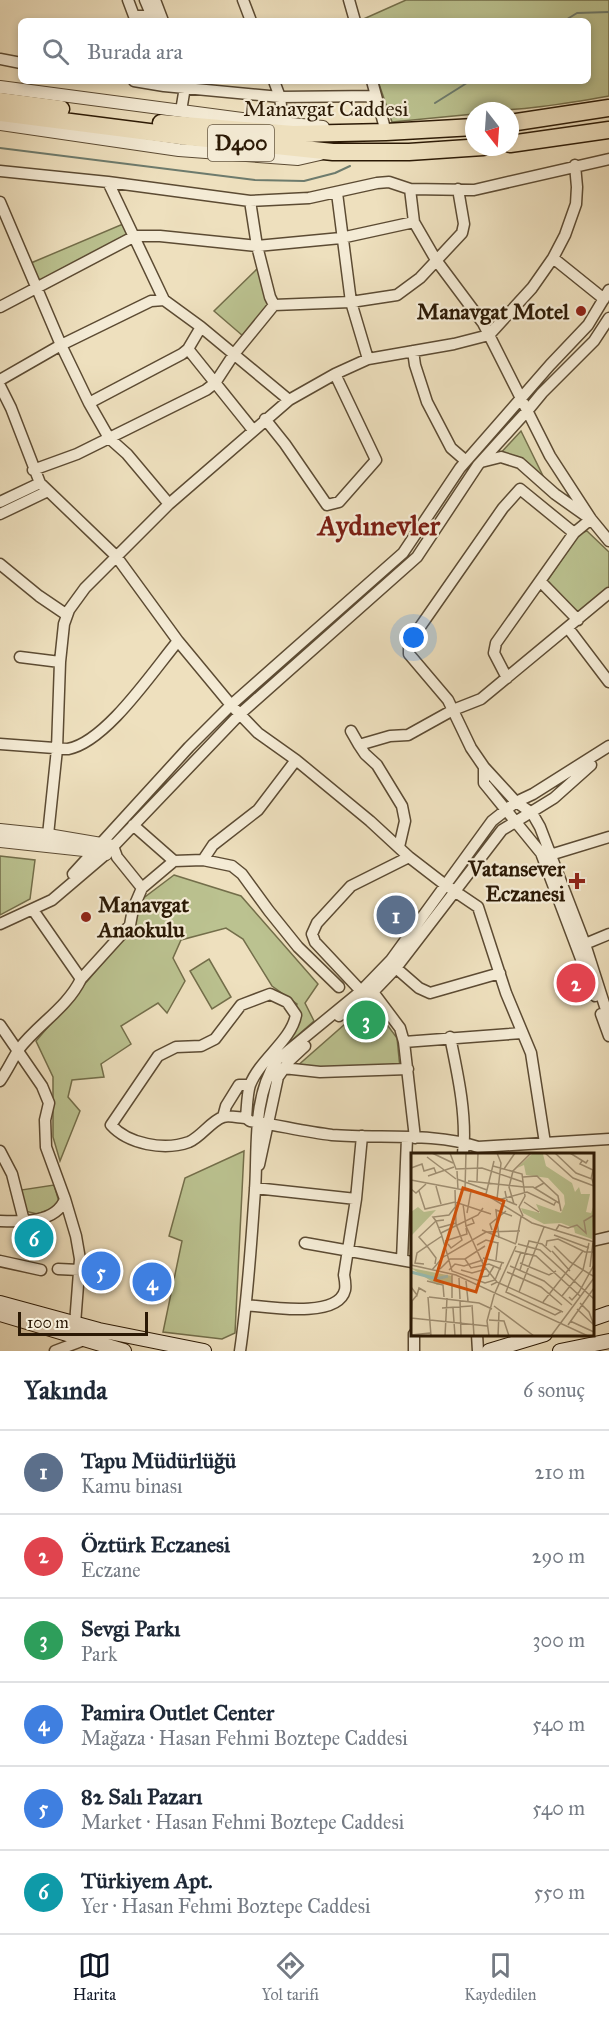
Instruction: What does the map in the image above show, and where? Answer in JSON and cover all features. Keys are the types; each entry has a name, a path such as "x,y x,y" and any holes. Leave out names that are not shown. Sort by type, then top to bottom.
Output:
{"highway":[{"name":"Manavgat Caddesi","path":"0,101 134,120 293,134 465,128"},
{"path":"519,122 609,108"},
{"name":"Manavgat Caddesi","path":"0,113 188,137 333,152 409,152 465,148"},
{"path":"519,143 607,132"}],"main road":[{"path":"0,1303 116,1334 204,1351"},
{"path":"594,1318 609,1313"},
{"path":"0,1314 84,1340 98,1348 124,1351"},
{"path":"489,1351 542,1336"},
{"path":"568,1350 609,1341"}],"street":[{"path":"128,0 134,16 153,18 145,0"},
{"path":"155,0 162,18"},
{"path":"243,0 250,18"},
{"path":"349,0 354,18"},
{"path":"0,59 18,62"},
{"path":"181,111 184,84 280,97 376,96"},
{"path":"275,84 280,97 283,123"},
{"path":"373,84 386,132"},
{"path":"0,87 181,111 331,127 357,133"},
{"path":"0,124 179,150 298,159 333,152"},
{"path":"0,171 108,182 250,201 280,201 337,193 377,183 389,183 410,189 474,190 609,159"},
{"path":"48,836 57,749 60,662 67,615 85,588 169,504 289,400 335,374 368,359 471,341 489,335 532,288 553,258 565,235 576,204 575,165"},
{"path":"108,182 164,300 201,327 289,400"},
{"path":"410,189 414,222 436,260 476,311 522,397 550,456 591,519 609,542"},
{"path":"33,470 77,454 206,390 215,383 234,354 274,305 351,302 397,295 420,278 464,229 458,189"},
{"path":"337,193 351,302 368,359"},
{"path":"250,201 257,246 274,305"},
{"path":"0,202 3,218 89,402 109,438 127,454 169,504"},
{"path":"0,307 135,236 160,236 257,246 341,238 414,222"},
{"path":"106,850 189,747 231,705 403,553 466,461 588,326 606,294 553,258"},
{"path":"0,380 62,345 151,301 164,300"},
{"path":"0,924 33,910 76,871 106,850 240,714 417,557 481,462 542,393 594,341 609,318"},
{"path":"89,402 183,354 201,327"},
{"path":"188,349 253,430"},
{"path":"412,351 427,402 451,448 466,461"},
{"path":"265,420 285,444 327,505 339,502 376,460 335,374"},
{"path":"0,386 40,483 116,556 177,641 231,705 258,733 296,760 370,820 409,857 478,907 500,973 531,1053 545,1143"},
{"path":"481,462 501,457 520,463 555,494 591,519"},
{"path":"0,502 40,483"},
{"path":"574,534 520,489 503,508 419,628 409,645 409,654 448,700 471,748 484,767 516,802 532,813 545,839 585,945 609,1019"},
{"path":"0,514 48,491"},
{"path":"507,678 494,653 496,643 574,534 591,519"},
{"path":"0,564 39,596 67,615"},
{"path":"541,582 578,620"},
{"path":"359,745 390,736 408,735 453,710 481,699 609,593"},
{"path":"568,628 609,682"},
{"path":"0,744 57,749 79,747 90,741 124,708 177,641"},
{"path":"20,657 60,662"},
{"path":"351,730 365,754 377,765 402,806 405,821 399,848"},
{"path":"264,1123 266,1084 270,1070 277,1060 361,991 391,960 492,821 516,802 609,747"},
{"path":"240,1351 255,1188 256,1138 264,1123 283,1068 343,1013 373,992 396,968 502,830 554,798 609,747"},
{"path":"203,860 213,845 258,810 296,760"},
{"path":"484,767 484,783 541,853 609,1036"},
{"path":"133,825 174,861"},
{"path":"0,830 48,836 106,850 142,888"},
{"path":"550,855 609,837"},
{"path":"0,841 106,850"},
{"path":"361,991 315,942 312,934 317,923 351,886 409,857"},
{"path":"0,1081 11,1066 18,1050 38,1028 57,1013 76,990 81,979 130,925 133,909 142,888 174,861 203,860 232,866 242,874 268,911 298,947 339,987"},
{"path":"33,910 81,979"},
{"path":"585,945 609,934"},
{"path":"396,968 419,988 430,993 500,973"},
{"path":"305,1244 407,1261 411,1138 408,1069 400,1028 373,992"},
{"path":"246,1118 250,1085 275,1048 294,1028 296,1015 287,1002 270,994 241,1005 215,1039 201,1046 176,1047 158,1056 111,1125 128,1138 162,1146 189,1142 223,1117 226,1106 239,1084 250,1085"},
{"path":"0,1025 42,1086 49,1103 45,1120 46,1147 65,1198 77,1245 79,1270 75,1324"},
{"path":"404,1042 522,1033"},
{"path":"450,1037 458,1077 465,1142 463,1153"},
{"path":"283,1068 320,1072 408,1069"},
{"path":"223,1117 246,1118 250,1121 332,1135 465,1142 478,1148 609,1138"},
{"path":"589,1140 609,1130"},
{"path":"246,1305 314,1309 331,1304 342,1297 346,1288 344,1275 356,1199 362,1136"},
{"path":"0,1151 24,1221"},
{"path":"255,1188 356,1199"},
{"path":"51,1216 61,1209 65,1198"},
{"path":"0,1221 24,1221 51,1216 62,1218 77,1245"},
{"path":"594,1241 609,1237"},
{"path":"0,1261 41,1270"},
{"path":"58,1269 79,1270"},
{"path":"477,1336 478,1351"},
{"path":"55,1351 84,1340"}],"green space":[{"path":"406,0 609,0 609,96 519,109 519,102 465,102 465,115 392,122 379,84 591,84 591,18 366,18"},
{"path":"123,224 127,235 39,281 31,263"},
{"path":"259,267 269,303 243,336 214,311"},
{"path":"521,431 549,488 513,459 498,456"},
{"path":"587,531 609,552 609,588 577,613 545,584 580,533"},
{"path":"0,856 35,860 30,899 0,915"},
{"path":"174,875 241,896 318,984 305,1003 314,1021 280,1051 297,1004 272,986 243,939 226,928 181,940 173,958 185,981 167,1013 158,1003 121,1026 131,1044 101,1064 104,1077 72,1080 68,1097 80,1111 60,1161 53,1137 53,1077 36,1041 131,930 137,903"},
{"path":"209,959 231,997 212,1009 190,971"},
{"path":"370,1002 397,1038 400,1068 295,1068"},
{"path":"244,1151 235,1333 222,1339 163,1332 182,1241 169,1236 185,1178"},
{"path":"54,1185 60,1205 58,1207 37,1214 25,1211 21,1190"}],"waterway":[{"path":"569,18 577,13 609,12"},
{"path":"435,103 465,84"},
{"path":"0,148 255,180 304,181 335,173 350,166"}],"place":[{"name":"Manavgat Motel","path":"581,311"},
{"name":"Vatansever Eczanesi","path":"577,881"},
{"name":"Tapu Müdürlüğü","path":"396,915"},
{"name":"Manavgat Anaokulu","path":"86,917"},
{"name":"Öztürk Eczanesi","path":"576,983"},
{"name":"Sevgi Parkı","path":"366,1020"},
{"name":"Türkiyem Apt.","path":"34,1238"},
{"name":"82 Salı Pazarı","path":"101,1271"},
{"name":"Pamira Outlet Center","path":"152,1282"}],"district":[{"name":"Aydınevler","path":"379,525"}]}
